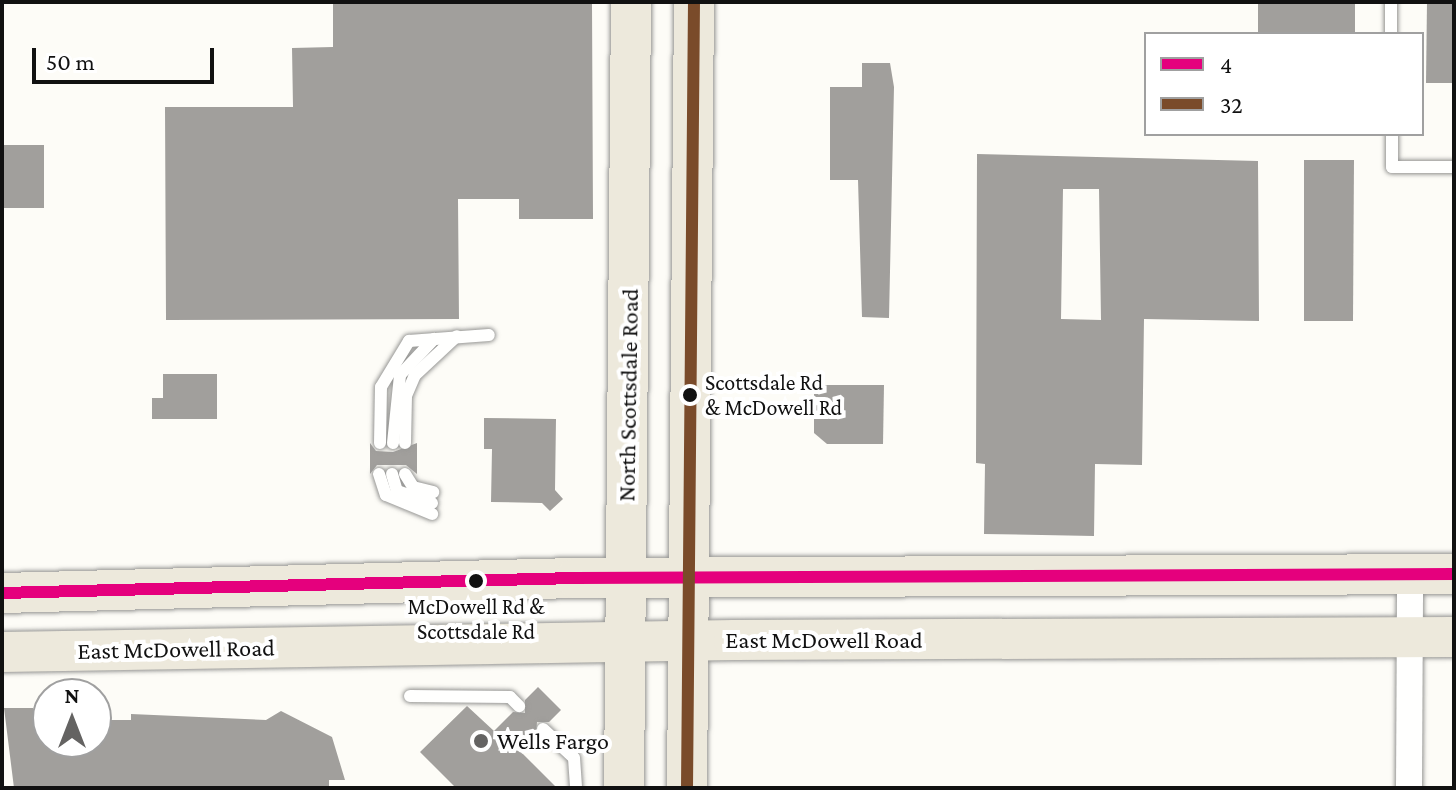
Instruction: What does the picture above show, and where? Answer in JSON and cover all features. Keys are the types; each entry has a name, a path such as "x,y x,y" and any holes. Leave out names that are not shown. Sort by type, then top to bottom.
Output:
{"main road":[{"name":"North Scottsdale Road","path":"624,788 631,2"},
{"path":"687,788 694,577 694,2"},
{"path":"2,593 626,577 1454,574"},
{"name":"East McDowell Road","path":"2,652 691,641 1454,637"}],"street":[{"path":"1409,788 1410,574"}],"lane":[{"path":"1391,2 1391,32"},
{"path":"1392,136 1392,167 1454,167"},
{"path":"460,335 434,351 415,375 393,443 384,378 409,341 440,335 460,335 489,335"},
{"path":"392,474 413,487 432,503 386,495 392,474"},
{"path":"410,696 510,697 519,706"},
{"path":"543,729 574,758 576,788"}],"building":[{"path":"333,2 592,2 593,219 519,219 519,199 458,199 459,319 166,320 165,107 293,107 292,48 333,47"},
{"path":"1258,2 1355,2 1355,32 1258,32"},
{"path":"1427,2 1454,2 1454,83 1426,83"},
{"path":"862,63 890,63 894,87 889,318 862,317 858,180 830,180 830,87 862,87"},
{"path":"2,145 44,145 44,208 2,208"},
{"path":"977,154 1258,161 1259,321 1144,319 1142,465 1095,464 1094,536 984,534 985,464 976,463","holes":["1063,189 1099,189 1101,320 1061,319"]},
{"path":"1304,160 1354,160 1353,321 1304,321"},
{"path":"163,374 217,374 217,419 152,419 152,398 163,398"},
{"path":"814,385 884,385 883,444 827,444 814,433"},
{"path":"484,418 556,419 555,490 563,499 550,511 542,503 491,502 492,449 484,449"},
{"path":"370,443 376,451 393,452 417,443 417,474 406,465 377,465 370,474"},
{"name":"Wells Fargo","path":"538,687 561,710 549,722 537,722 536,735 520,751 557,788 456,788 420,752 467,706 494,731 513,712 525,713 525,700"},
{"path":"4,708 32,708 32,758 112,758 112,720 131,720 131,714 266,720 281,711 332,737 345,780 329,780 329,788 14,788"}],"transit line":[{"name":"32","path":"687,788 694,2"},
{"name":"4","path":"2,593 576,578 1454,574"}],"place":[{"name":"Scottsdale Rd & McDowell Rd","path":"690,395"},
{"name":"McDowell Rd & Scottsdale Rd","path":"476,581"},
{"name":"Wells Fargo","path":"481,741"}]}
